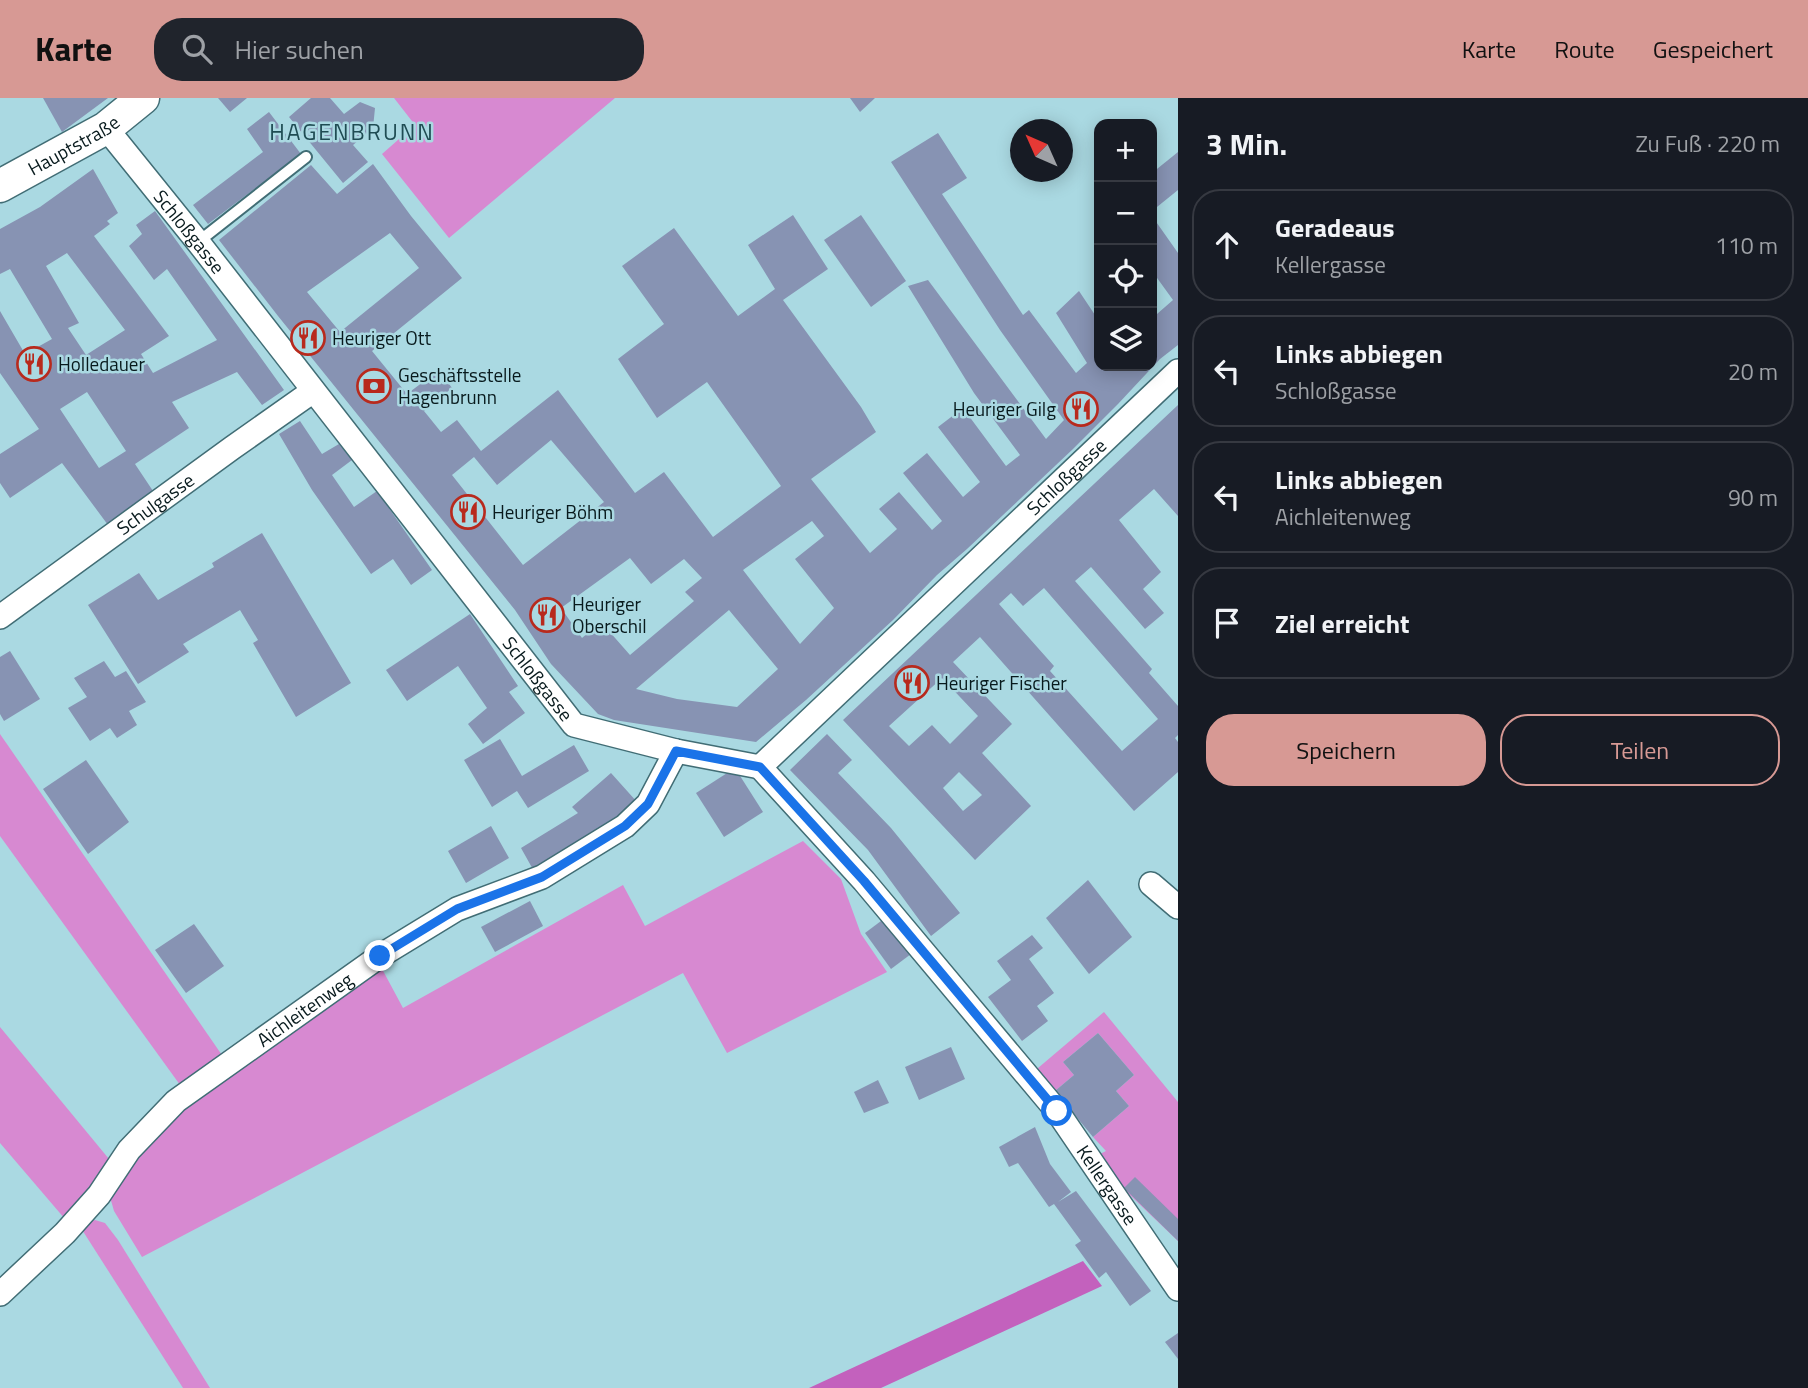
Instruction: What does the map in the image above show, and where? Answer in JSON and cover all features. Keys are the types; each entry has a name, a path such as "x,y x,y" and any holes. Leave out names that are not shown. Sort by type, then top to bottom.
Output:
{"main road":[{"name":"Hauptstraße","path":"0,186 106,128 143,98"}],"street":[{"name":"Schloßgasse","path":"106,128 574,725 676,751 760,767 1178,371"},
{"name":"Schulgasse","path":"0,617 313,391"},
{"name":"Aichleitenweg","path":"0,1294 65,1233 99,1195 129,1150 176,1101 380,956 457,909 542,877 625,826 648,804 676,751"},
{"name":"Kellergasse","path":"760,767 864,881 1057,1111 1178,1289"},
{"path":"1151,884 1178,907"}],"lane":[{"path":"198,242 306,158"}],"shaded area":[{"path":"394,98 615,98 449,238 382,154 415,125"},
{"path":"0,734 224,1058 183,1089 0,836"},
{"path":"803,841 841,879 861,934 887,972 727,1053 683,973 142,1257 114,1211 108,1190 178,1108 381,967 403,1008 623,885 645,926"},
{"path":"1104,1012 1178,1102 1178,1241 1110,1176 1094,1157 1106,1151 1093,1137 1129,1106 1116,1091 1134,1075 1098,1033 1063,1062 1074,1075 1055,1091 1031,1074"},
{"path":"0,1027 109,1159 92,1188 65,1219 0,1143"},
{"path":"95,1220 105,1223 118,1240 210,1388 183,1388 79,1225"},
{"path":"1083,1261 1102,1286 881,1388 809,1388"}],"building":[{"path":"43,98 108,98 62,132"},
{"path":"218,98 247,98 230,112"},
{"path":"311,98 330,98 344,114 360,102 375,108 373,128 353,145 368,162 343,183 289,117"},
{"path":"850,98 875,98 860,112"},
{"path":"269,112 301,154 208,224 193,205 263,152 247,129"},
{"path":"938,133 967,178 942,194 1023,315 1029,310 1076,373 1087,363 1056,313 1079,291 1094,314 1094,371 1149,371 1073,449 937,575 893,620 756,742 614,720 598,714 551,664 515,610 219,240 311,165 337,194 373,164 462,278 372,351 407,394 439,370 452,388 424,411 441,432 457,420 481,451 558,390 635,493 664,472 713,537 781,486 707,382 657,418 618,359 664,324 622,266 674,228 738,316 775,289 748,245 793,215 828,269 783,300 861,407 876,432 811,479 870,553 897,529 879,509 899,492 932,530 942,521 903,473 927,453 963,497 980,482 938,427 963,408 1006,466 1020,455 974,393 908,286 928,280 1046,439 1064,420 1000,330 891,162","holes":["390,233 419,268 340,332 307,292","551,440 604,502 523,565 452,475 474,457 497,485","812,521 824,536 795,559 834,608 800,644 743,570","630,558 651,584 684,559 702,578 685,592 694,601 630,655 601,622 582,638 561,608","729,610 778,669 737,707 677,699 636,689"]},
{"path":"1178,152 1178,190 1157,207 1157,182 1157,169"},
{"path":"93,169 118,213 107,221 110,224 94,236 169,336 141,354 153,373 217,340 167,269 154,280 129,246 142,234 136,225 155,211 284,390 262,405 237,372 172,402 189,428 135,464 153,491 108,525 62,463 10,498 0,483 0,454 39,429 0,373 0,311 25,354 52,339 10,269 0,274 0,229 40,207","holes":["67,253 125,330 86,355 68,328 79,323 46,266","87,392 126,451 99,468 60,409"]},
{"path":"861,215 906,281 871,307 824,240"},
{"path":"1157,223 1178,253 1178,345 1157,362 1157,314 1173,300 1157,278"},
{"path":"1178,405 1178,516 1154,489 1119,520 1161,572 1143,589 1164,613 1145,629 1091,567 1075,581 1152,669 1149,673 1178,706 1178,735 1175,738 1178,742 1178,772 1134,811 980,637 953,662 1012,724 982,753 1031,806 975,860 843,720","holes":["1044,588 1158,719 1122,751 1050,671 1054,666 999,604 1011,593 1023,606","942,678 978,716 950,744 932,725 909,746 889,726","959,772 982,795 963,811 943,788"]},
{"path":"300,421 322,454 339,444 352,460 332,475 354,507 377,491 432,570 411,585 393,559 371,574 312,490 279,434"},
{"path":"262,533 351,683 296,717 253,643 258,640 240,610 183,644 189,652 138,684 88,605 139,573 158,600 214,567 212,563"},
{"path":"470,614 518,686 509,692 525,713 483,744 468,724 487,708 458,666 407,701 386,670"},
{"path":"10,651 40,699 4,721 0,714 0,657"},
{"path":"104,661 115,677 126,671 146,702 129,711 137,725 117,738 110,728 90,741 68,708 87,697 74,678"},
{"path":"827,734 852,760 838,773 891,828 960,913 931,936 868,850 790,770"},
{"path":"500,739 522,776 574,745 589,771 528,808 517,791 492,807 464,760"},
{"path":"86,760 129,822 88,854 43,789"},
{"path":"735,768 763,812 724,837 696,793"},
{"path":"611,773 637,802 598,836 535,873 521,848 578,813 572,807"},
{"path":"491,826 509,858 466,883 448,851"},
{"path":"1088,880 1132,937 1089,974 1046,918"},
{"path":"530,901 543,926 495,952 481,927"},
{"path":"885,918 911,954 891,969 865,933"},
{"path":"194,924 224,966 186,993 155,950"},
{"path":"1032,935 1043,948 1029,959 1054,993 1037,1006 1048,1021 1022,1041 988,997 1011,980 997,961"},
{"path":"1098,1033 1134,1075 1116,1091 1129,1106 1093,1137 1055,1091 1074,1075 1063,1062"},
{"path":"951,1047 965,1079 919,1100 905,1067"},
{"path":"878,1080 889,1103 864,1113 854,1092"},
{"path":"1035,1127 1050,1164 1071,1192 1058,1202 1076,1191 1151,1291 1130,1306 1106,1272 1099,1278 1075,1245 1081,1241 1054,1204 1049,1207 1018,1163 1009,1167 999,1147"},
{"path":"1135,1177 1178,1219 1178,1241 1124,1188"},
{"path":"1178,1333 1178,1359 1165,1342"}],"place":[{"name":"Heuriger Ott","path":"308,338"},
{"name":"Holledauer","path":"34,364"},
{"name":"Geschäftsstelle Hagenbrunn","path":"374,386"},
{"name":"Heuriger Gilg","path":"1081,409"},
{"name":"Heuriger Böhm","path":"468,512"},
{"name":"Heuriger Oberschil","path":"547,615"},
{"name":"Heuriger Fischer","path":"912,683"}],"district":[{"name":"HAGENBRUNN","path":"352,132"}],"route":[{"path":"380,956 457,909 542,877 625,826 648,804 676,751 760,767 864,881 1057,1111"}]}
